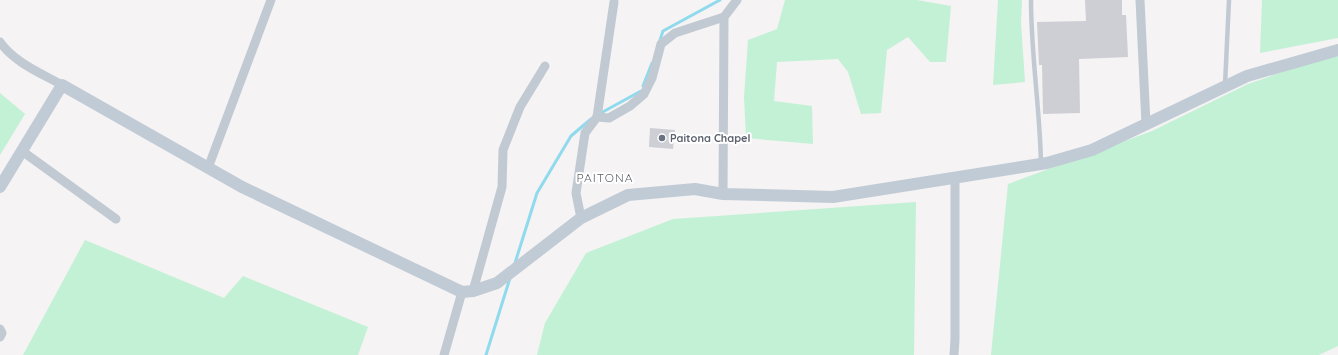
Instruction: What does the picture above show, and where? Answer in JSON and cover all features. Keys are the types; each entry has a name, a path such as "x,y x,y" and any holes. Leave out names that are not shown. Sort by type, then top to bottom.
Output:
{"street":[{"path":"208,168 270,0"},
{"path":"597,117 609,118 630,106 644,94 652,78 661,44 675,33 724,17 737,0"},
{"path":"1140,0 1146,124"},
{"path":"581,218 576,194 585,133 597,117 614,2"},
{"path":"723,194 724,17"},
{"path":"0,42 6,50 17,59 242,187 467,291 497,284 581,218 628,195 695,189 723,194 833,198 1041,164 1092,150 1247,76 1338,50"},
{"path":"444,355 502,187 503,150 520,107 545,66"},
{"path":"0,187 62,85"},
{"path":"22,151 116,219"},
{"path":"954,355 955,178"},
{"path":"0,328 2,333 0,337"}],"lane":[{"path":"1032,0 1034,64 1041,164"},
{"path":"1225,87 1229,0"}],"green space":[{"path":"785,0 917,0 951,6 946,62 930,62 908,37 887,50 881,113 861,114 848,72 838,59 777,62 774,101 812,106 813,144 746,138 744,97 748,40 777,29"},
{"path":"998,0 1022,0 1021,23 1025,82 993,85"},
{"path":"1262,0 1338,0 1338,38 1260,53"},
{"path":"1334,54 1338,54 1338,346 1319,355 991,355 1008,184 1152,131 1248,84"},
{"path":"0,93 25,114 0,155"},
{"path":"916,202 914,355 537,355 545,323 586,253 673,219"},
{"path":"85,240 224,298 243,276 368,327 358,355 23,355"}],"building":[{"path":"1085,0 1122,0 1122,15 1126,15 1128,57 1079,59 1080,113 1043,114 1042,65 1039,65 1037,22 1086,21"},
{"name":"Paitona Chapel","path":"650,128 675,130 673,149 649,147"}],"waterway":[{"path":"659,43 663,31 720,0"},
{"path":"643,86 652,63"},
{"path":"599,114 641,91"},
{"path":"515,263 537,193 571,136 591,119"},
{"path":"486,355 510,278"}],"place":[{"name":"Paitona Chapel","path":"662,138"}],"district":[{"name":"PAITONA","path":"605,177"}]}
